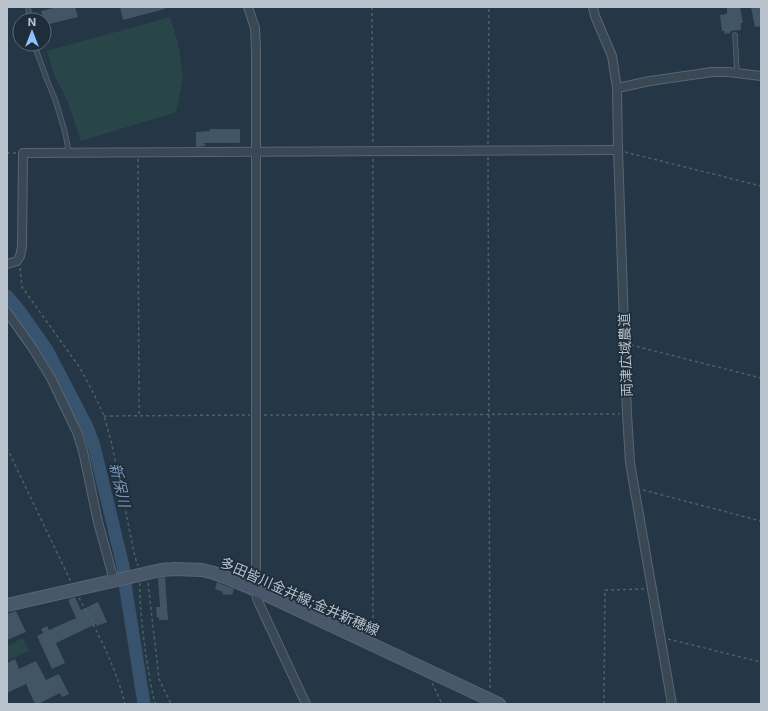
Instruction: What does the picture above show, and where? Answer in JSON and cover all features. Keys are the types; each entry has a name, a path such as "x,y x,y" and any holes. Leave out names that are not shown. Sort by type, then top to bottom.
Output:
{"main road":[{"name":"多田皆川金井線;金井新穂線","path":"7,605 161,570 202,570 214,573 256,590 495,702"}],"street":[{"path":"248,7 255,28 256,590 257,599 306,704"},
{"name":"両津広域農道","path":"593,7 595,16 612,56 617,88 627,414 630,463 672,704"},
{"path":"617,88 650,81 712,72 728,72 761,76"},
{"path":"7,264 17,261 22,247 22,153 618,150"},
{"path":"7,312 51,378 77,432 83,451 98,522 112,573 112,581"}],"lane":[{"path":"735,35 737,73"},
{"path":"37,52 55,99 65,132 69,153"}],"path":[{"path":"372,7 373,645"},
{"path":"489,7 489,414 495,702"},
{"path":"618,150 761,186"},
{"path":"138,153 139,416"},
{"path":"17,261 21,269 22,287 80,368 96,396 104,416 111,441 135,557 144,574 159,679 171,704"},
{"path":"625,344 761,378"},
{"path":"104,416 627,414"},
{"path":"7,448 106,653 120,685 125,704"},
{"path":"634,488 761,521"},
{"path":"144,574 140,593 144,642 155,704"},
{"path":"604,704 605,590 651,589"},
{"path":"660,637 761,662"},
{"path":"430,672 430,679 442,704"}],"green space":[{"path":"170,17 178,43 183,77 176,112 81,141 64,93 55,77 47,52 52,52 52,50"},
{"path":"23,638 29,651 7,661 7,646"}],"building":[{"path":"57,7 75,7 78,17 52,23 52,12 41,11"},
{"path":"120,7 165,7 165,9 123,20"},
{"path":"727,7 740,7 743,23 741,23 741,30 731,31 730,33 725,34 724,31 722,31 720,15 727,14"},
{"path":"751,7 761,7 761,26 755,27"},
{"path":"210,129 240,129 240,143 204,143 205,146 196,147 196,132 210,131"},
{"path":"165,577 168,620 159,620 159,617 157,618 156,607 160,607 158,578"},
{"path":"217,582 234,589 232,595 222,594 223,592 215,589"},
{"path":"75,597 81,610 98,602 107,622 97,626 96,624 56,643 65,663 52,669 37,636 43,633 41,629 47,626 49,630 76,618 68,600"},
{"path":"16,611 26,632 7,640 7,614"},
{"path":"15,659 19,669 36,661 46,680 59,674 69,694 62,697 60,693 38,704 35,704 26,684 7,693 7,663"}],"waterway":[{"name":"新保川","path":"7,296 47,350 87,427 94,446 123,566 144,704"}]}
